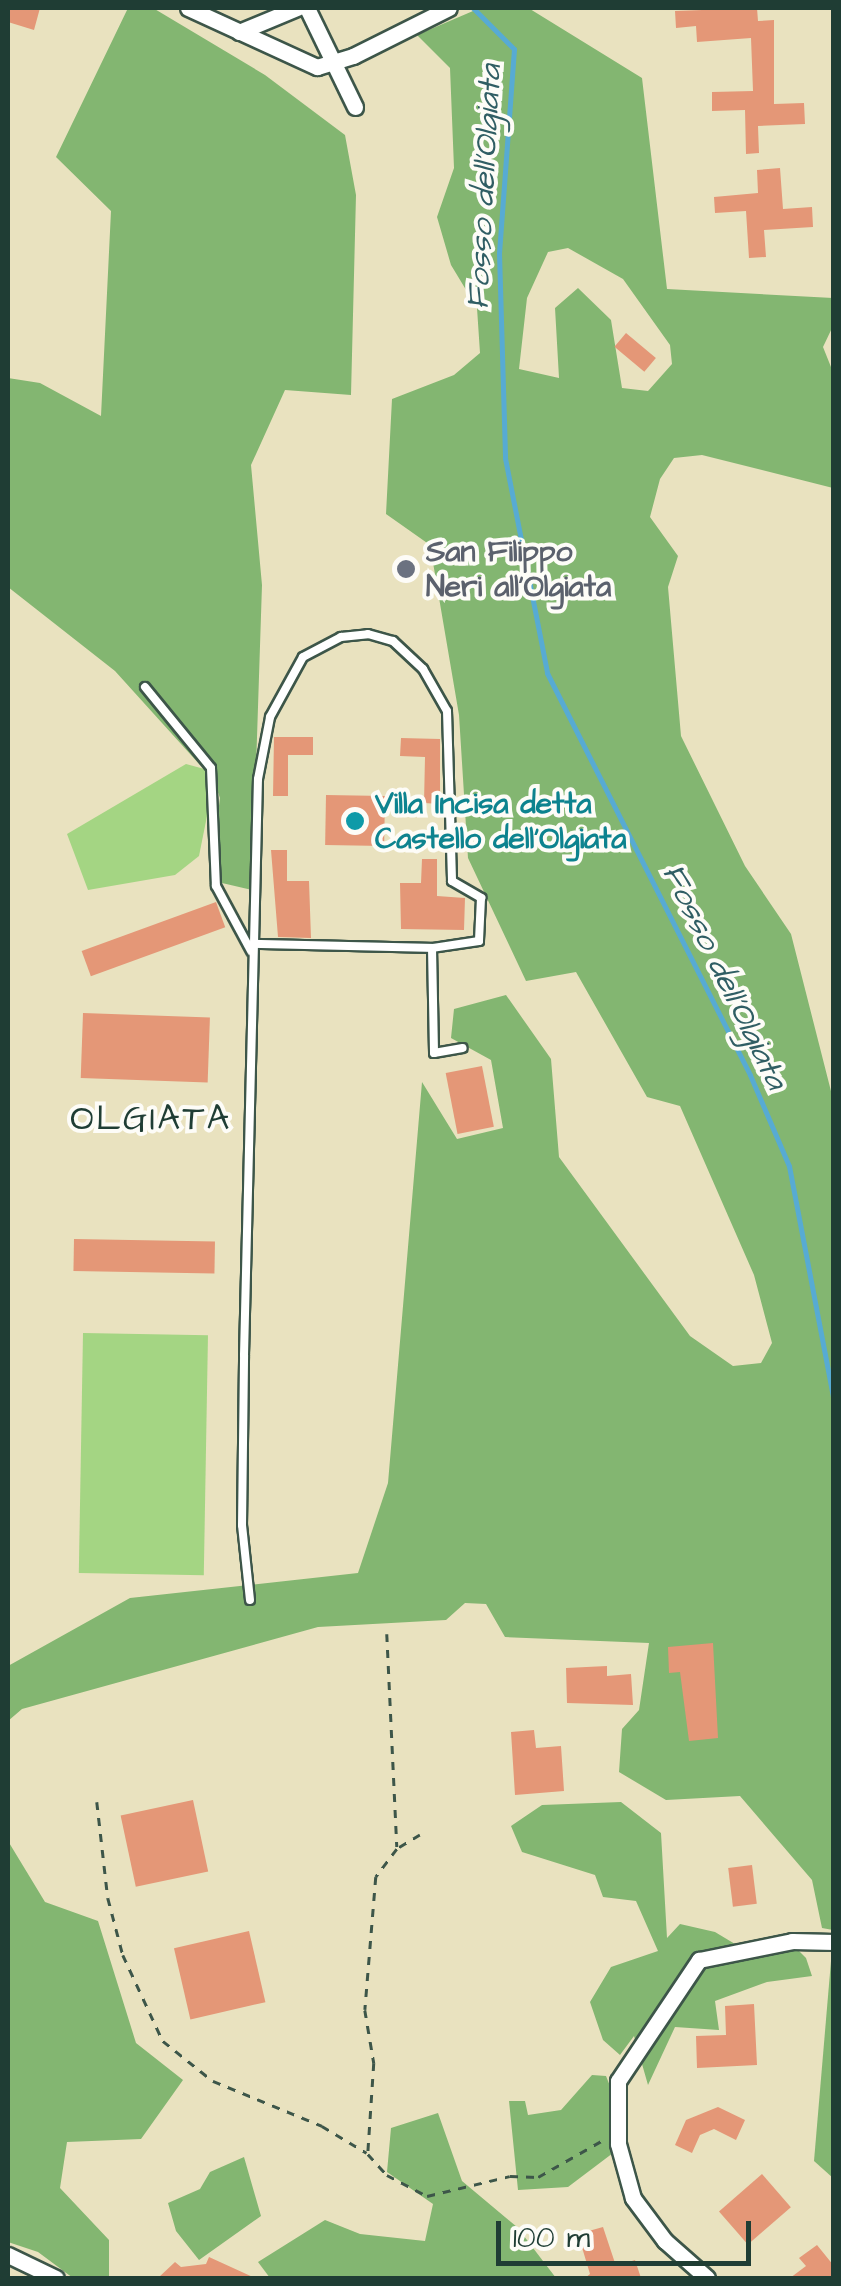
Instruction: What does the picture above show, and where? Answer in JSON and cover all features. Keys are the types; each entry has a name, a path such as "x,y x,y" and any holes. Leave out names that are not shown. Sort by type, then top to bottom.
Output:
{"street":[{"path":"188,8 302,64 335,64 449,8"},
{"path":"239,32 297,8"},
{"path":"307,8 355,107"},
{"path":"707,2278 640,2209 617,2138 616,2097 623,2068 691,1966 718,1952 834,1942"},
{"path":"8,2255 56,2278"}],"lane":[{"path":"250,1600 242,1524 254,944 258,779 270,717 303,657 340,637 368,634 393,641 423,668 447,711 452,880 481,898 479,941 432,948 254,944"},
{"path":"146,687 211,768 216,886 254,960"},
{"path":"432,948 434,1054 462,1048"}],"path":[{"path":"387,1634 396,1849"},
{"path":"97,1802 108,1898 124,1955 164,2041 213,2081 322,2126 368,2154 387,2176 427,2196 510,2176 538,2177 583,2149 617,2138"},
{"path":"368,2154 374,2063 365,2010 368,1932 376,1877 396,1849 420,1836"}],"green space":[{"path":"128,8 153,8 265,75 345,135 356,195 351,395 285,390 251,465 262,585 252,890 222,883 214,843 220,798 208,764 200,765 115,671 8,587 8,378 40,383 101,416 111,211 56,157"},
{"path":"480,8 530,9 642,78 667,289 833,298 833,326 823,347 833,372 833,488 702,455 674,458 660,479 650,517 678,556 668,587 681,736 745,866 791,934 833,1099 833,1930 822,1928 812,1880 740,1796 666,1800 619,1772 622,1729 639,1710 649,1643 505,1637 486,1604 465,1603 446,1620 318,1627 22,1709 8,1721 8,1666 130,1598 358,1573 388,1483 422,1082 457,1139 503,1128 491,1060 451,1038 454,1009 506,995 551,1059 559,1157 690,1336 733,1366 761,1363 772,1343 754,1275 680,1106 647,1097 576,972 526,981 468,858 459,715 430,545 386,514 392,399 454,375 480,353 477,308 451,265 437,217 454,168 450,68 417,35","holes":["568,248 623,279 670,345 672,364 648,391 622,388 611,320 578,288 555,308 559,378 519,369 527,298 548,252"]},
{"path":"186,764 208,770 209,806 199,856 175,875 88,890 67,834"},
{"path":"83,1333 208,1335 204,1575 79,1573"},
{"path":"621,1802 661,1833 667,1938 680,1924 715,1932 755,1956 786,1938 806,1958 812,1976 767,1982 715,2001 719,2030 675,2027 648,2085 634,2036 620,2055 603,2040 590,2002 611,1967 658,1951 636,1901 603,1897 595,1875 522,1852 511,1826 542,1805"},
{"path":"8,1841 45,1902 98,1921 136,2043 183,2080 141,2139 67,2142 60,2188 109,2240 109,2278 73,2278 38,2252 8,2242"},
{"path":"834,1961 833,2178 814,2161"},
{"path":"592,2075 606,2076 610,2086 613,2153 568,2187 518,2190 509,2101 525,2101 528,2115 561,2110"},
{"path":"438,2113 462,2181 517,2227 556,2278 270,2278 258,2262 325,2220 360,2234 425,2241 433,2204 387,2172 391,2128"},
{"path":"244,2157 261,2216 199,2260 176,2231 168,2203 200,2189 210,2172"}],"building":[{"path":"8,8 40,8 34,30 8,22"},
{"path":"757,8 758,21 774,20 774,104 804,103 805,124 758,126 759,153 746,154 745,110 712,111 712,92 753,91 751,38 697,42 696,26 676,28 675,11"},
{"path":"780,168 783,209 812,207 813,227 764,230 766,257 749,258 746,211 715,213 714,197 758,193 757,170"},
{"path":"626,333 656,358 644,372 614,347"},
{"path":"274,737 313,737 313,755 288,755 288,796 273,796"},
{"path":"401,738 440,739 440,804 424,803 425,757 400,756"},
{"name":"Villa Incisa detta Castello dell'Olgiata","path":"326,795 385,796 384,846 325,845"},
{"path":"271,850 287,850 287,881 309,881 311,938 278,937"},
{"path":"422,859 437,859 437,896 465,898 464,930 401,929 400,883 421,883"},
{"path":"216,902 225,927 91,976 82,951"},
{"path":"83,1013 210,1017 208,1082 81,1078"},
{"path":"482,1066 494,1127 458,1134 446,1073"},
{"path":"74,1239 215,1241 214,1273 73,1271"},
{"path":"713,1643 718,1738 689,1741 680,1672 669,1673 668,1647"},
{"path":"607,1666 607,1676 631,1674 633,1705 567,1703 566,1668"},
{"path":"534,1730 536,1748 561,1746 564,1791 515,1795 511,1732"},
{"path":"193,1800 208,1871 136,1887 121,1815"},
{"path":"752,1865 757,1904 733,1907 728,1868"},
{"path":"249,1931 265,2002 190,2019 174,1948"},
{"path":"754,2004 757,2065 697,2068 696,2036 726,2035 725,2006"},
{"path":"718,2107 745,2120 736,2140 714,2129 700,2135 692,2153 675,2145 686,2120"},
{"path":"762,2174 791,2207 748,2245 719,2211"},
{"path":"603,2227 616,2266 635,2260 641,2278 585,2278 590,2274 578,2234"},
{"path":"817,2245 834,2266 834,2278 790,2278 806,2266 799,2258"},
{"path":"209,2257 255,2278 158,2278 175,2262 181,2267 206,2264"}],"waterway":[{"name":"Fosso dell’Olgiata","path":"473,8 514,49 499,253 505,458 547,673 750,1075 789,1166 834,1401"}],"place":[{"name":"San Filippo Neri all'Olgiata","path":"406,569"},
{"name":"Villa Incisa detta Castello dell'Olgiata","path":"355,821"}],"district":[{"name":"OLGIATA","path":"151,1119"}]}
